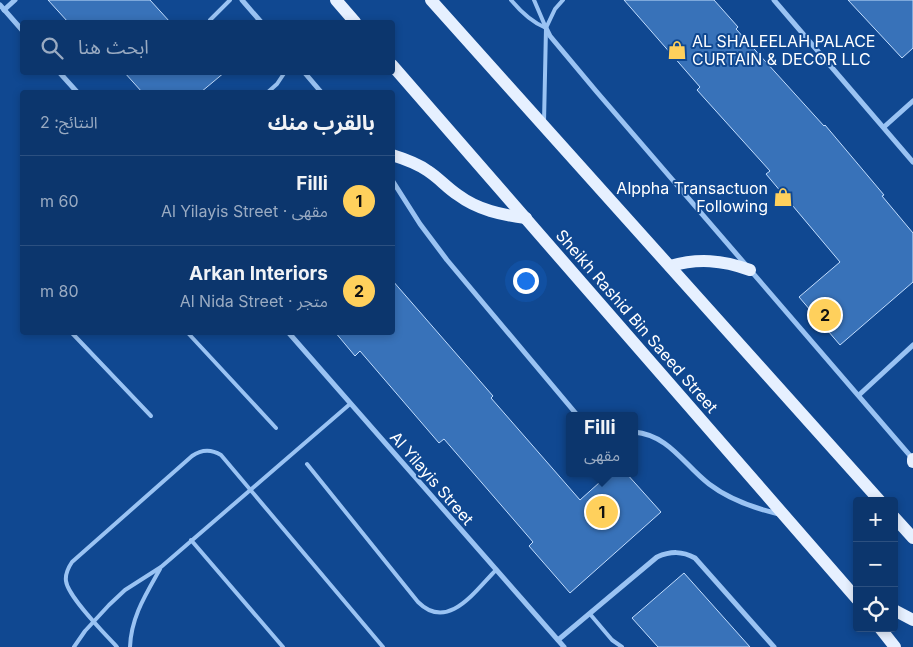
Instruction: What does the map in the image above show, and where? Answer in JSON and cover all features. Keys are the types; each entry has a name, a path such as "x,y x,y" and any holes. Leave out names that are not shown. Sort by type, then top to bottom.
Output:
{"main road":[{"path":"336,0 354,20"},
{"path":"431,0 876,497"},
{"name":"Sheikh Rashid Bin Saeed Street","path":"395,68 853,594"},
{"path":"395,156 429,171 458,195 474,204 499,214 526,218"},
{"path":"670,266 702,260 726,262 750,270"},
{"path":"898,521 913,538"},
{"path":"898,612 913,620"},
{"path":"883,632 896,647"}],"street":[{"path":"15,0 2,7 20,28"},
{"path":"242,0 259,20"},
{"path":"774,0 913,162"},
{"path":"546,28 550,36 583,76 913,460"},
{"path":"63,75 75,90"},
{"path":"307,75 319,90"},
{"path":"884,127 913,101"},
{"path":"395,185 420,224 443,254 575,412"},
{"name":"Al Yilayis Street","path":"291,335 564,647"},
{"path":"859,395 913,345"},
{"path":"638,433 650,436 670,446 693,470 725,495 744,504 783,514"},
{"path":"558,640 658,558 672,552 680,552 688,554 701,564 774,647"}],"lane":[{"path":"210,20 230,0"},
{"path":"511,0 528,18 546,28"},
{"path":"534,0 546,28 546,104 544,126"},
{"path":"546,28 563,0"},
{"path":"270,90 277,84 282,75"},
{"path":"74,335 151,416"},
{"path":"190,335 276,428"},
{"path":"74,647 85,630 125,590 161,567 350,404"},
{"path":"117,647 68,589 66,582 68,569 72,562 192,456 206,450 217,452 221,455 384,647"},
{"path":"307,464 418,602 430,610 444,613 458,608 496,570"},
{"path":"192,540 283,647"},
{"path":"130,647 136,612 161,567"},
{"path":"590,614 612,640 622,647"},
{"path":"612,640 613,647"}],"building":[{"path":"48,0 150,0 168,20 66,20"},
{"path":"624,0 714,0 738,27 736,29 825,125 884,195 882,196 913,233 913,282 840,345 799,297 840,262 766,174 770,171 697,90 700,87"},
{"path":"848,0 913,0 913,48 902,58"},
{"path":"127,75 221,75 203,90 140,90"},
{"path":"395,283 580,500 606,477 630,477 661,512 570,593 529,546 533,542 444,439 439,443 360,351 355,356 338,335 395,335"},
{"path":"684,573 750,647 658,647 632,618"}],"place":[{"name":"AL SHALEELAH PALACE CURTAIN & DECOR LLC","path":"677,50"},
{"name":"Alppha Transactuon Following","path":"783,197"},
{"name":"Arkan Interiors","path":"825,315"},
{"name":"Filli","path":"602,512"}]}
